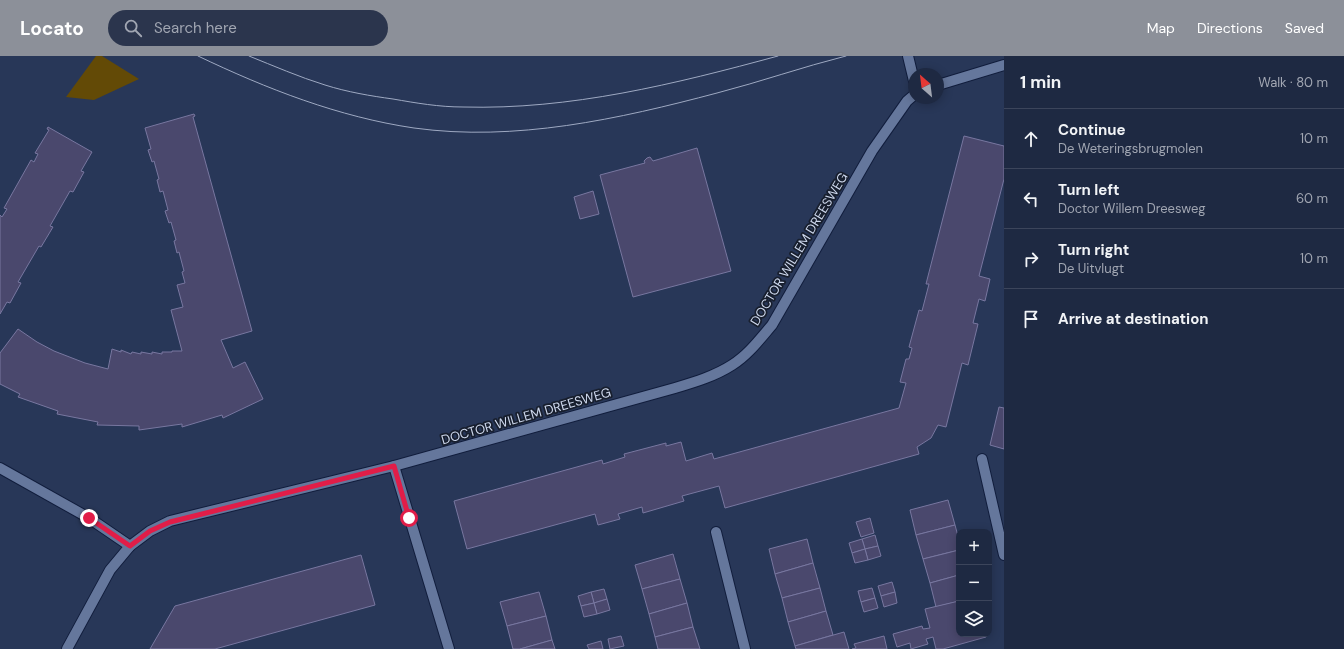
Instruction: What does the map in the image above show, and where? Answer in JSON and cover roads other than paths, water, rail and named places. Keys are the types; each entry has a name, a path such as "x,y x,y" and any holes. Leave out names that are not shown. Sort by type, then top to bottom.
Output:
{"street":[{"path":"908,56 911,68"},
{"path":"944,82 1004,65"},
{"name":"DOCTOR WILLEM DREESWEG","path":"67,649 110,570 130,546 150,531 170,522 394,466 675,388 705,378 733,365 750,350 772,325 872,151 908,100"},
{"path":"982,459 1004,554"},
{"path":"394,466 449,649"},
{"path":"0,468 89,518 130,546"},
{"path":"716,532 745,649"}],"tram line":[{"path":"198,56 250,80 331,109 386,123 452,132 528,130 567,126 605,119 680,103 846,56"},
{"path":"249,56 342,90 419,103 463,107 503,107 583,100 661,85 778,56"}]}
